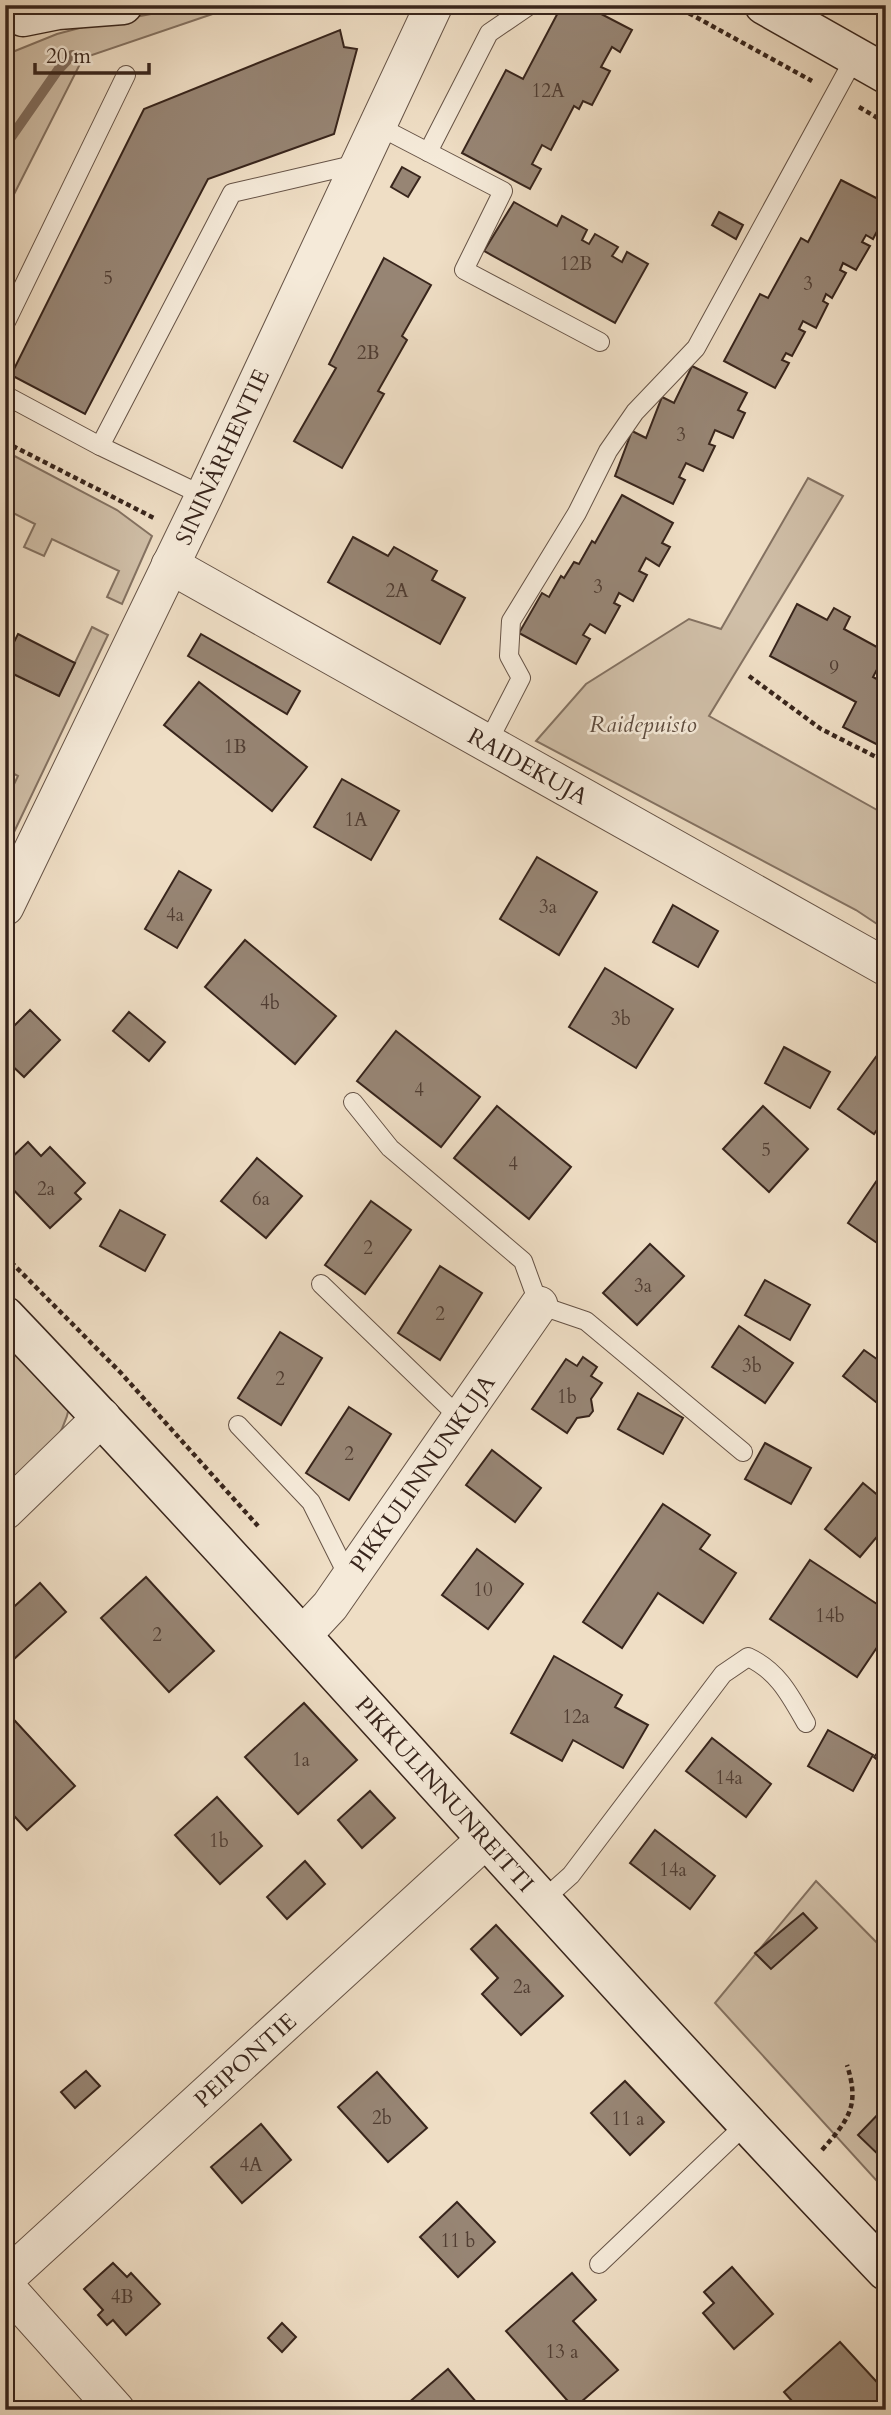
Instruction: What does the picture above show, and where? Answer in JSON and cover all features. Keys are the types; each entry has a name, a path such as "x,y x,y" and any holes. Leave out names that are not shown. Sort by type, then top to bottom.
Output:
{"street":[{"path":"20,17 58,10 123,5"},
{"name":"SININÄRHENTIE","path":"5,906 204,496 435,5"},
{"path":"764,5 870,66"},
{"name":"RAIDEKUJA","path":"170,565 886,967"},
{"name":"PIKKULINNUNKUJA","path":"302,1636 349,1578 539,1305"},
{"name":"PIKKULINNUNREITTI","path":"5,1316 102,1417 746,2124 886,2271"},
{"path":"5,1511 102,1417"},
{"name":"PEIPONTIE","path":"9,2271 485,1840"},
{"path":"9,2271 116,2410"}],"lane":[{"path":"428,152 489,33 530,5"},
{"path":"487,744 521,678 509,656 511,621 577,513 608,451 635,412 696,348 835,94 870,66"},
{"path":"5,324 126,75"},
{"path":"378,126 503,191 464,270 600,342"},
{"path":"100,446 232,193 360,163"},
{"path":"5,395 100,446 204,496"},
{"path":"353,1102 390,1147 523,1261 539,1305 586,1321 743,1452"},
{"path":"321,1284 460,1418"},
{"path":"238,1425 312,1502 349,1578"},
{"path":"542,1901 571,1875 723,1674 748,1657 762,1663 783,1682 806,1723"},
{"path":"599,2264 746,2124"}],"path":[{"path":"674,5 886,123"},
{"path":"5,442 165,524"},
{"path":"749,676 821,729 886,762"},
{"path":"833,2135 854,2104 855,2088 847,2065"}],"green space":[{"path":"199,5 239,5 83,58 5,212 5,55 57,34 87,26"},
{"path":"5,451 117,510 152,536 122,604 107,597 119,571 52,539 44,556 24,547 35,524 5,509"},
{"name":"Raidepuisto","path":"808,478 843,496 709,716 886,815 886,930 856,910 536,741 586,684 689,619 721,629"},
{"path":"92,627 108,635 5,851 5,803 18,776 5,769 5,670 59,696"},
{"path":"5,1332 70,1404 62,1429 48,1450 29,1467 6,1480 5,1409 13,1400 5,1392"},
{"path":"816,1881 886,1952 886,2191 715,2003"}],"building":[{"path":"562,5 584,5 632,30 620,52 612,47 601,67 610,71 592,105 583,101 579,109 574,106 551,150 542,145 532,164 541,169 530,189 462,153 506,70 523,79"},
{"path":"340,30 344,47 357,49 334,134 208,179 85,414 11,375 144,109"},
{"path":"402,167 420,177 408,197 391,187"},
{"path":"841,180 884,202 878,212 885,216 873,239 866,235 862,242 870,246 856,270 843,263 840,270 846,273 832,298 826,294 823,301 828,304 816,328 803,321 799,329 805,332 792,356 786,353 782,360 789,363 775,388 724,361 760,294 768,298 801,238 808,242"},
{"path":"514,202 557,226 562,216 587,230 582,240 589,244 595,234 618,247 612,256 622,262 627,252 648,264 615,323 484,251"},
{"path":"719,212 743,225 736,239 712,225"},
{"path":"384,258 431,285 402,336 407,340 378,391 384,394 342,468 294,441 336,368 329,364"},
{"path":"692,366 747,393 738,410 745,413 733,438 715,430 709,444 715,446 703,471 686,463 679,477 685,480 673,504 615,476 632,431 646,438 662,397 674,403"},
{"path":"622,495 673,523 662,543 670,547 659,566 646,558 639,571 647,575 633,601 619,593 614,603 620,606 605,633 590,624 583,635 590,639 576,664 519,633 542,593 549,597 561,576 564,578 574,562 579,564 592,541 595,543"},
{"path":"353,537 388,556 394,547 437,571 432,580 465,598 440,644 328,582"},
{"path":"797,604 827,620 834,608 850,617 844,629 886,652 873,677 886,684 886,749 843,727 856,702 770,656"},
{"path":"18,634 75,663 59,696 5,670 5,660"},
{"path":"201,634 300,691 287,714 188,656"},
{"path":"199,682 307,767 272,811 164,725"},
{"path":"342,779 399,811 371,860 314,827"},
{"path":"537,857 597,892 559,955 500,919"},
{"path":"179,871 211,890 177,948 145,929"},
{"path":"673,905 718,931 698,967 653,942"},
{"path":"245,940 336,1016 295,1064 205,987"},
{"path":"605,968 673,1009 636,1068 569,1027"},
{"path":"30,1010 60,1040 24,1077 5,1059 5,1035"},
{"path":"129,1012 165,1042 149,1061 113,1031"},
{"path":"396,1031 480,1097 441,1147 357,1081"},
{"path":"886,1043 886,1117 874,1134 838,1109"},
{"path":"784,1047 830,1072 810,1108 765,1083"},
{"path":"497,1106 571,1167 529,1219 454,1158"},
{"path":"763,1106 808,1149 769,1192 723,1149"},
{"path":"28,1142 41,1156 50,1147 85,1183 75,1193 81,1199 50,1228 5,1181 5,1164"},
{"path":"257,1158 302,1196 266,1238 221,1201"},
{"path":"886,1167 886,1249 848,1223"},
{"path":"371,1201 411,1230 365,1294 325,1265"},
{"path":"120,1210 165,1235 145,1271 100,1246"},
{"path":"650,1244 684,1276 637,1325 603,1293"},
{"path":"440,1266 482,1293 440,1360 398,1333"},
{"path":"765,1280 810,1305 790,1340 745,1315"},
{"path":"739,1326 793,1363 765,1403 712,1367"},
{"path":"280,1332 322,1358 281,1425 238,1398"},
{"path":"864,1350 881,1362 886,1356 886,1410 843,1376"},
{"path":"583,1357 597,1367 591,1376 602,1383 591,1399 593,1411 589,1416 577,1418 567,1433 532,1409 566,1359 577,1366"},
{"path":"638,1393 683,1418 663,1454 618,1429"},
{"path":"349,1407 391,1434 349,1500 306,1473"},
{"path":"765,1443 811,1468 791,1504 745,1479"},
{"path":"492,1450 541,1488 515,1522 466,1485"},
{"path":"863,1483 886,1502 886,1526 860,1557 825,1529"},
{"path":"663,1504 710,1535 700,1549 736,1573 703,1623 658,1593 622,1648 583,1622"},
{"path":"477,1549 523,1584 488,1629 442,1595"},
{"path":"810,1560 886,1610 886,1634 857,1677 770,1619"},
{"path":"146,1577 214,1651 169,1692 101,1618"},
{"path":"40,1583 66,1612 14,1659 5,1649 5,1615"},
{"path":"554,1656 622,1695 615,1707 648,1725 623,1768 573,1740 562,1761 511,1733"},
{"path":"304,1703 357,1760 298,1814 245,1757"},
{"path":"5,1710 75,1786 27,1830 5,1806"},
{"path":"828,1730 873,1755 853,1791 808,1766"},
{"path":"712,1738 771,1784 746,1817 686,1771"},
{"path":"886,1742 886,1767 874,1757"},
{"path":"370,1791 395,1818 362,1848 338,1820"},
{"path":"217,1797 262,1846 220,1884 175,1835"},
{"path":"655,1830 715,1876 690,1909 630,1863"},
{"path":"305,1861 325,1884 287,1919 267,1897"},
{"path":"803,1913 817,1928 771,1969 755,1953"},
{"path":"496,1925 563,1996 521,2035 482,1994 498,1978 471,1949"},
{"path":"86,2071 100,2086 75,2108 61,2092"},
{"path":"377,2072 427,2128 388,2162 338,2107"},
{"path":"625,2081 664,2122 630,2155 591,2113"},
{"path":"886,2106 886,2162 858,2135"},
{"path":"261,2124 291,2160 242,2203 211,2167"},
{"path":"457,2202 495,2242 458,2277 420,2237"},
{"path":"113,2263 127,2277 131,2273 160,2304 126,2335 113,2320 107,2325 98,2315 103,2310 84,2289"},
{"path":"732,2267 773,2314 734,2349 703,2313 714,2303 704,2292"},
{"path":"572,2273 596,2300 573,2321 618,2370 574,2408 506,2331"},
{"path":"282,2323 296,2337 282,2352 268,2338"},
{"path":"840,2342 886,2392 886,2410 800,2410 784,2392"},
{"path":"448,2369 483,2410 400,2410"}],"waterway":[{"path":"5,146 58,70 72,55"}]}
